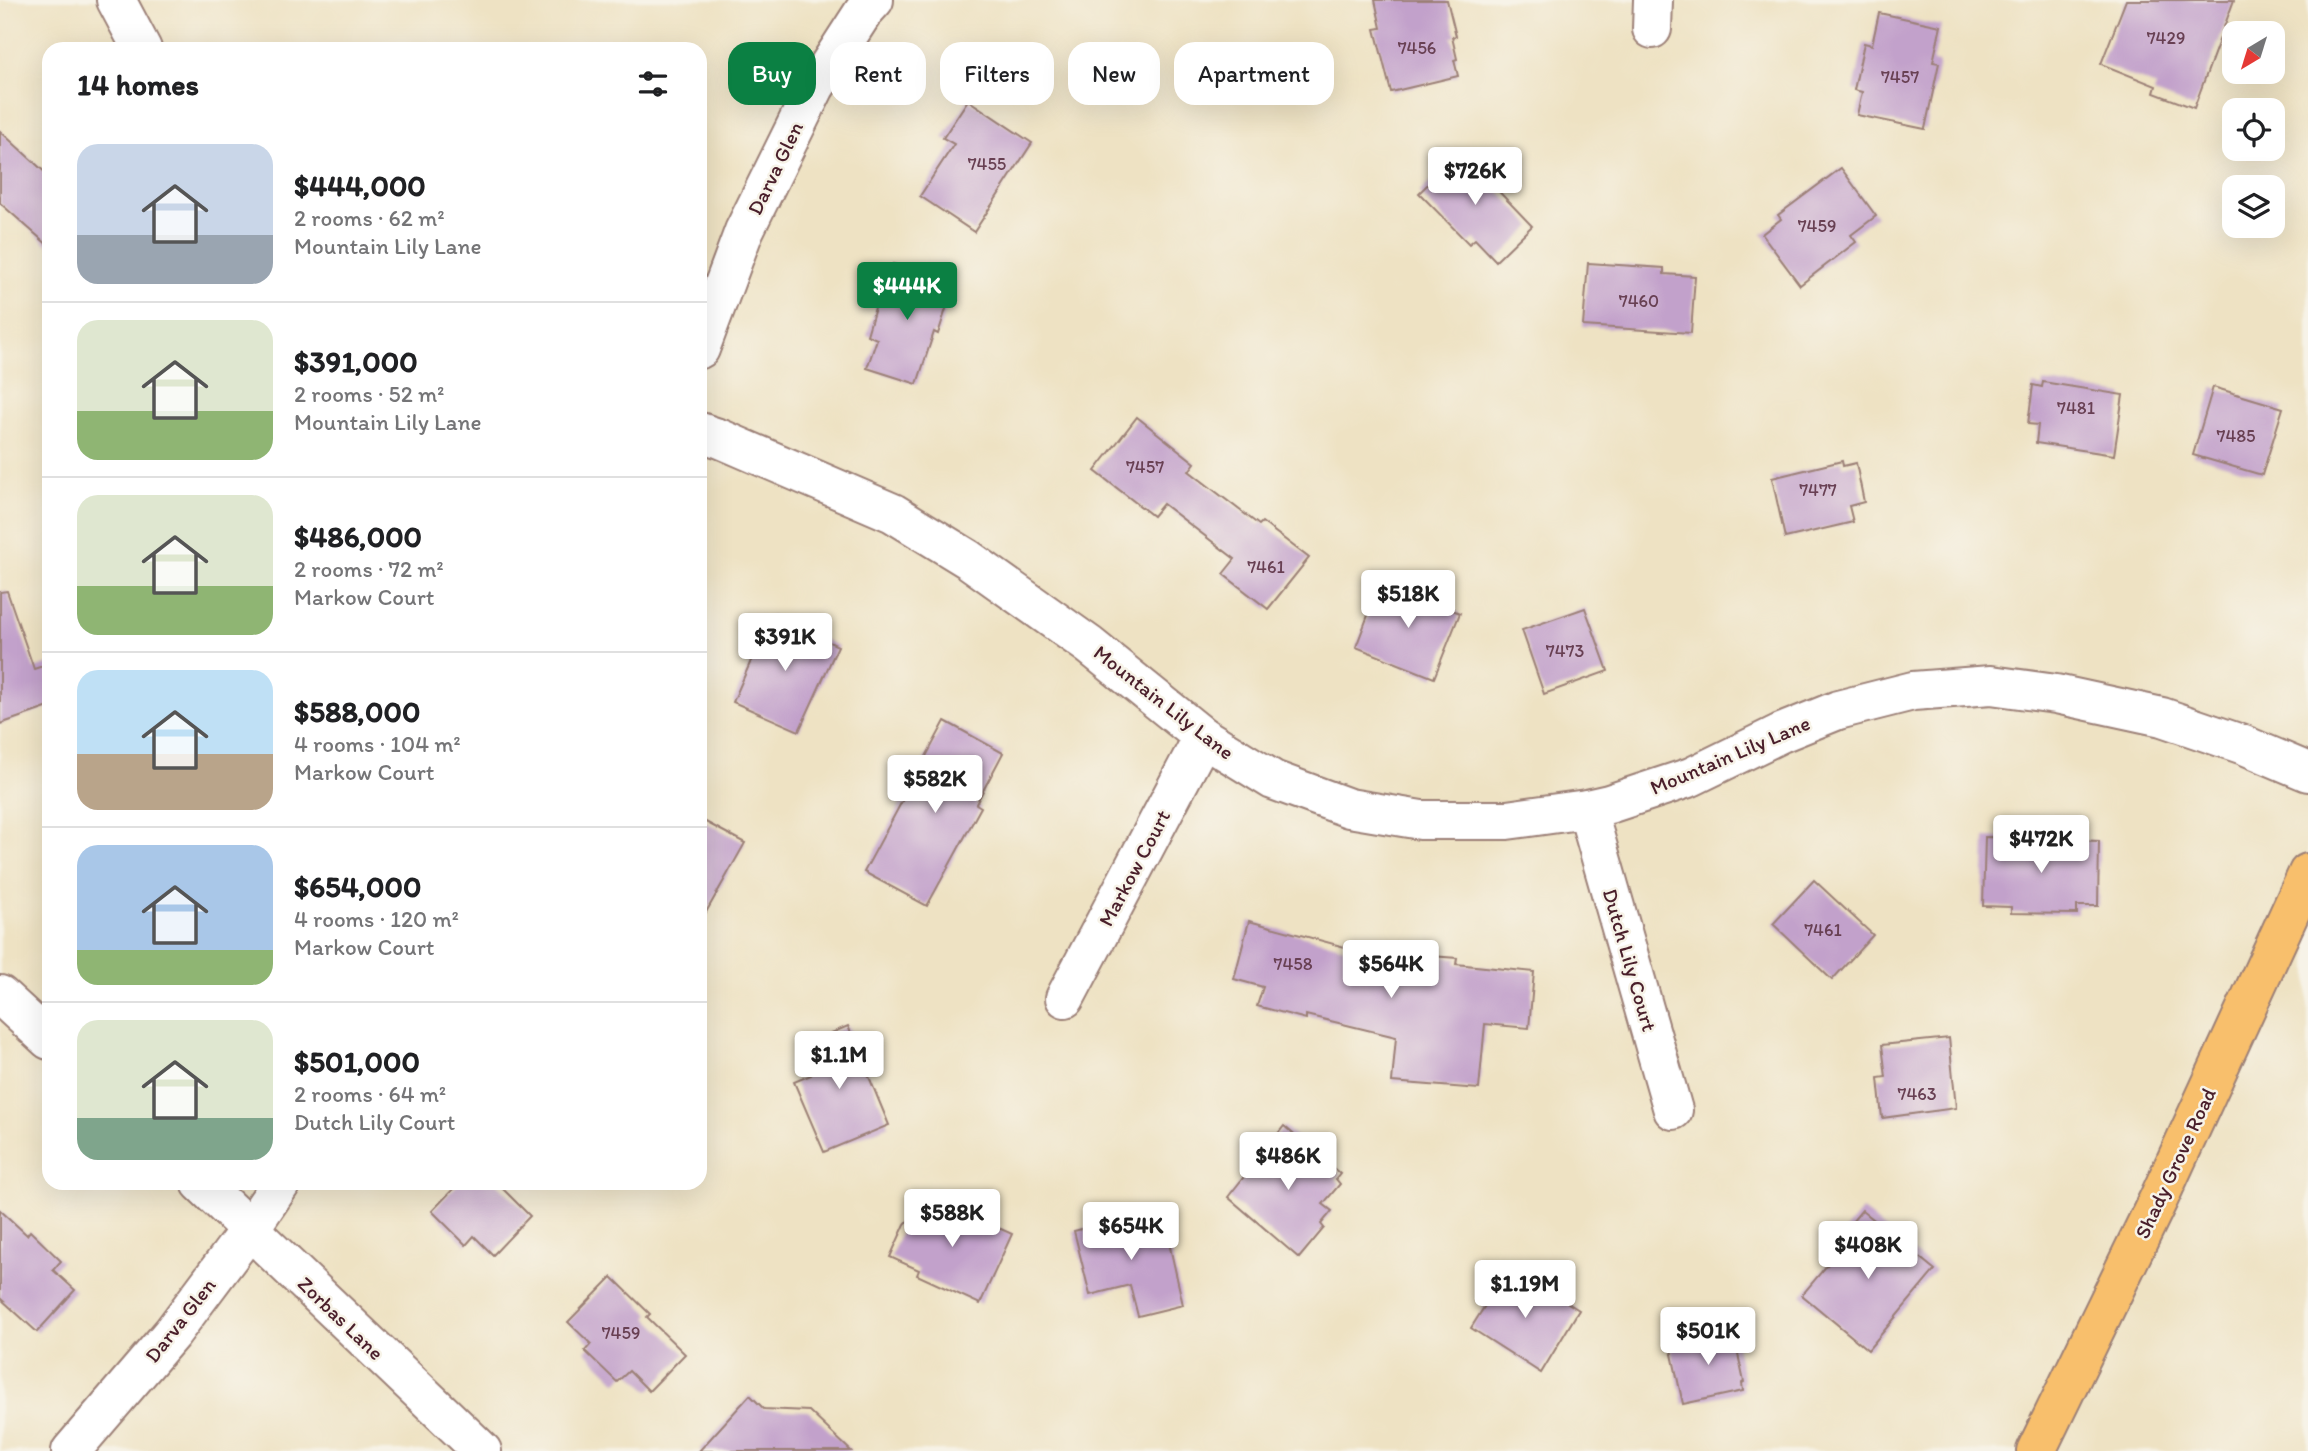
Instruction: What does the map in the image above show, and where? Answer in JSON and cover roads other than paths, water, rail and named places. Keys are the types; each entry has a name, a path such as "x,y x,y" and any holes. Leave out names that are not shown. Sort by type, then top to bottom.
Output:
{"main road":[{"name":"Shady Grove Road","path":"2036,1451 2159,1198 2308,873"}],"street":[{"path":"116,0 138,42"},
{"name":"Darva Glen","path":"707,330 744,232 815,87 864,11 874,0"},
{"name":"Mountain Lily Lane","path":"707,435 893,513 968,559 1089,645 1203,737 1272,780 1349,808 1421,820 1507,820 1587,809 1691,777 1781,733 1838,710 1913,691 1991,685 2056,694 2162,717 2245,745 2308,772"},
{"name":"Markow Court","path":"1065,998 1203,737"},
{"name":"Dutch Lily Court","path":"1587,809 1673,1110"},
{"path":"0,995 42,1034"},
{"name":"Zorbas Lane","path":"208,1190 482,1451"},
{"name":"Darva Glen","path":"71,1451 172,1333 276,1190"}]}
